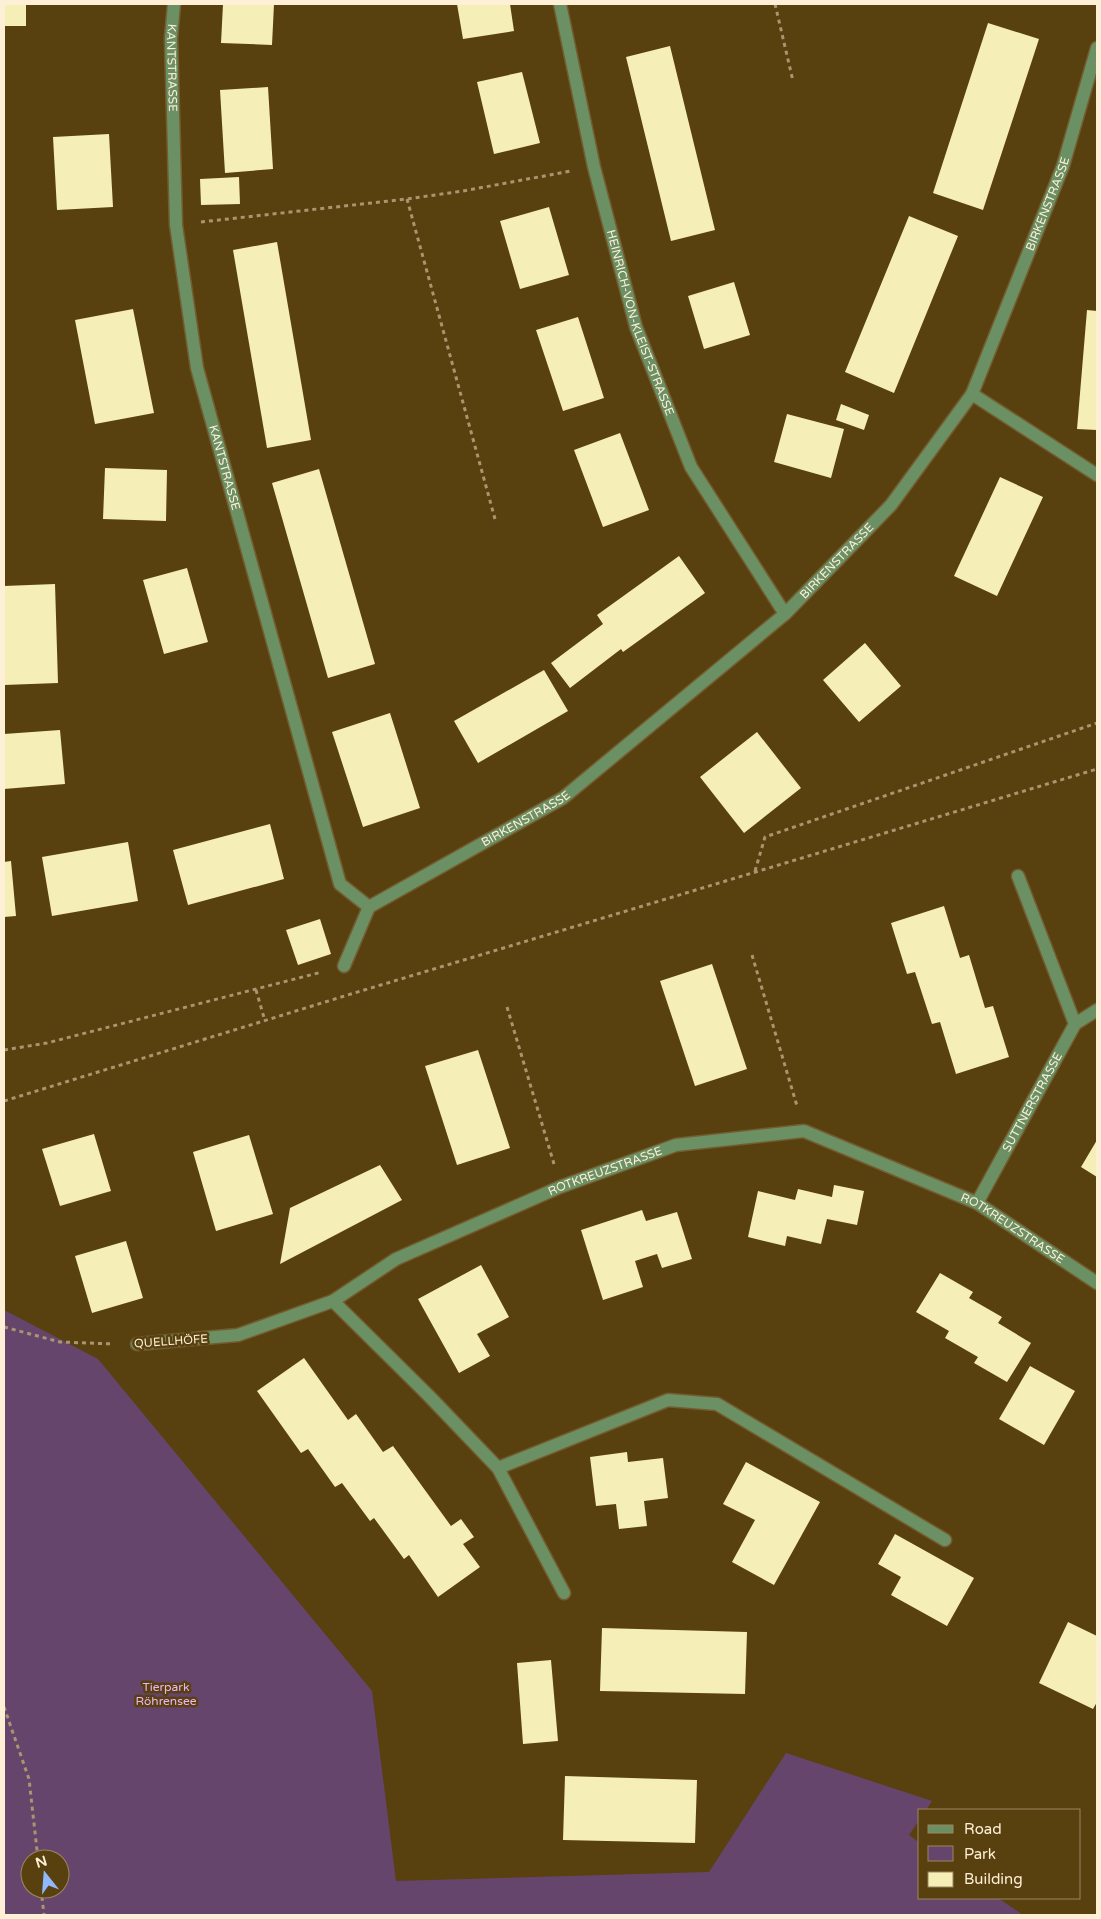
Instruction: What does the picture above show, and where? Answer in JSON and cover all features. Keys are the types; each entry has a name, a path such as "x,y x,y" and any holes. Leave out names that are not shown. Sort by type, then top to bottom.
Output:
{"street":[{"name":"KANTSTRASSE","path":"174,4 171,38 176,225 197,368 340,884 369,907"},
{"name":"HEINRICH-VON-KLEIST-STRASSE","path":"560,4 594,167 636,327 690,467 785,614"},
{"name":"BIRKENSTRASSE","path":"369,907 563,798 785,614 891,505 972,394 1064,166 1097,48"},
{"path":"972,394 1097,475"},
{"path":"1018,876 1075,1024"},
{"path":"344,966 369,907"},
{"name":"SUTTNERSTRASSE","path":"977,1203 1075,1024 1097,1010"},
{"name":"ROTKREUZSTRASSE","path":"334,1301 396,1259 560,1187 676,1145 804,1131 977,1203 1097,1283"},
{"path":"334,1301 498,1468 564,1593"},
{"name":"QUELLHÖFE","path":"137,1344 238,1335 334,1301"},
{"path":"498,1468 668,1400 717,1404 945,1540"}],"path":[{"path":"775,4 793,81"},
{"path":"176,225 407,199 499,185 594,167"},
{"path":"407,199 495,520"},
{"path":"755,872 766,837 1097,722"},
{"path":"4,1101 1097,769"},
{"path":"752,955 804,1131"},
{"path":"4,1050 47,1043 344,966"},
{"path":"256,990 265,1021"},
{"path":"507,1007 560,1187"},
{"name":"QUELLHÖFE","path":"4,1327 60,1342 137,1344"},
{"path":"4,1707 29,1779 37,1849"},
{"path":"43,1899 44,1915"}],"green space":[{"name":"Tierpark Röhrensee","path":"4,1310 98,1359 372,1691 396,1881 709,1872 786,1753 932,1801 927,1809 918,1809 918,1822 909,1835 918,1842 918,1899 999,1899 1023,1915 4,1915"}],"building":[{"path":"4,4 26,4 26,26 4,26"},
{"path":"223,4 274,4 272,45 221,43"},
{"path":"457,4 510,4 514,31 463,39"},
{"path":"988,23 1039,39 983,210 933,193"},
{"path":"670,46 715,230 671,241 626,57"},
{"path":"522,72 540,143 494,154 477,82"},
{"path":"268,87 273,169 225,173 220,90"},
{"path":"109,134 113,207 57,210 53,137"},
{"path":"239,177 240,204 201,205 200,179"},
{"path":"549,207 569,275 520,289 500,221"},
{"path":"909,216 958,236 894,393 845,372"},
{"path":"277,242 311,440 267,448 233,250"},
{"path":"734,282 750,335 704,349 688,296"},
{"path":"133,309 154,413 95,424 75,320"},
{"path":"1087,310 1097,311 1097,430 1077,429"},
{"path":"578,317 604,398 563,411 536,330"},
{"path":"841,404 869,415 864,430 836,420"},
{"path":"787,414 844,429 831,478 774,462"},
{"path":"620,433 649,510 603,527 574,450"},
{"path":"105,468 167,470 166,521 103,519"},
{"path":"319,469 375,664 328,678 272,483"},
{"path":"1000,477 1043,497 997,596 954,576"},
{"path":"679,556 705,593 623,652 621,649 570,688 551,663 603,624 597,615"},
{"path":"187,568 208,642 164,654 143,580"},
{"path":"55,584 58,683 4,685 4,586"},
{"path":"865,643 901,686 859,722 823,680"},
{"path":"544,670 568,711 478,763 454,721"},
{"path":"390,713 420,808 363,827 332,732"},
{"path":"60,730 65,784 4,789 4,734"},
{"path":"757,732 801,788 744,833 700,777"},
{"path":"270,824 284,879 188,905 173,850"},
{"path":"128,842 138,901 52,916 42,857"},
{"path":"11,861 16,916 4,917 4,862"},
{"path":"944,906 960,958 969,955 985,1008 993,1006 1009,1057 956,1074 940,1022 932,1024 915,972 907,974 891,923"},
{"path":"320,919 331,954 298,965 286,930"},
{"path":"712,964 747,1069 695,1086 660,981"},
{"path":"478,1050 510,1148 457,1165 425,1066"},
{"path":"94,1134 111,1191 60,1206 42,1149"},
{"path":"249,1135 273,1214 216,1231 193,1152"},
{"path":"1097,1140 1097,1177 1081,1167"},
{"path":"380,1165 402,1200 280,1264 290,1208"},
{"path":"834,1185 864,1191 857,1225 827,1219 821,1244 787,1236 785,1246 748,1237 758,1191 795,1200 798,1189 832,1197"},
{"path":"642,1210 646,1221 677,1212 692,1259 662,1268 657,1254 635,1261 643,1287 603,1300 581,1230"},
{"path":"126,1241 143,1298 92,1313 75,1256"},
{"path":"481,1265 509,1317 477,1334 490,1356 459,1373 418,1299"},
{"path":"940,1273 973,1292 969,1298 1002,1317 998,1323 1031,1343 1007,1382 974,1363 978,1357 945,1338 949,1331 916,1312"},
{"path":"304,1358 348,1420 356,1414 383,1452 393,1446 451,1526 461,1519 474,1537 463,1544 480,1567 438,1597 409,1555 404,1559 374,1518 370,1521 342,1483 335,1487 308,1449 301,1453 257,1391"},
{"path":"1030,1366 1075,1391 1044,1445 999,1419"},
{"path":"627,1452 628,1462 663,1458 668,1498 644,1501 647,1526 619,1529 616,1504 596,1506 590,1457"},
{"path":"746,1462 820,1502 774,1585 732,1562 755,1520 723,1504"},
{"path":"895,1534 974,1578 947,1626 891,1595 901,1577 878,1564"},
{"path":"1068,1622 1097,1636 1097,1702 1093,1709 1039,1683"},
{"path":"602,1628 747,1632 745,1694 600,1691"},
{"path":"551,1660 558,1741 523,1744 517,1663"},
{"path":"565,1776 697,1780 695,1843 563,1840"}]}
